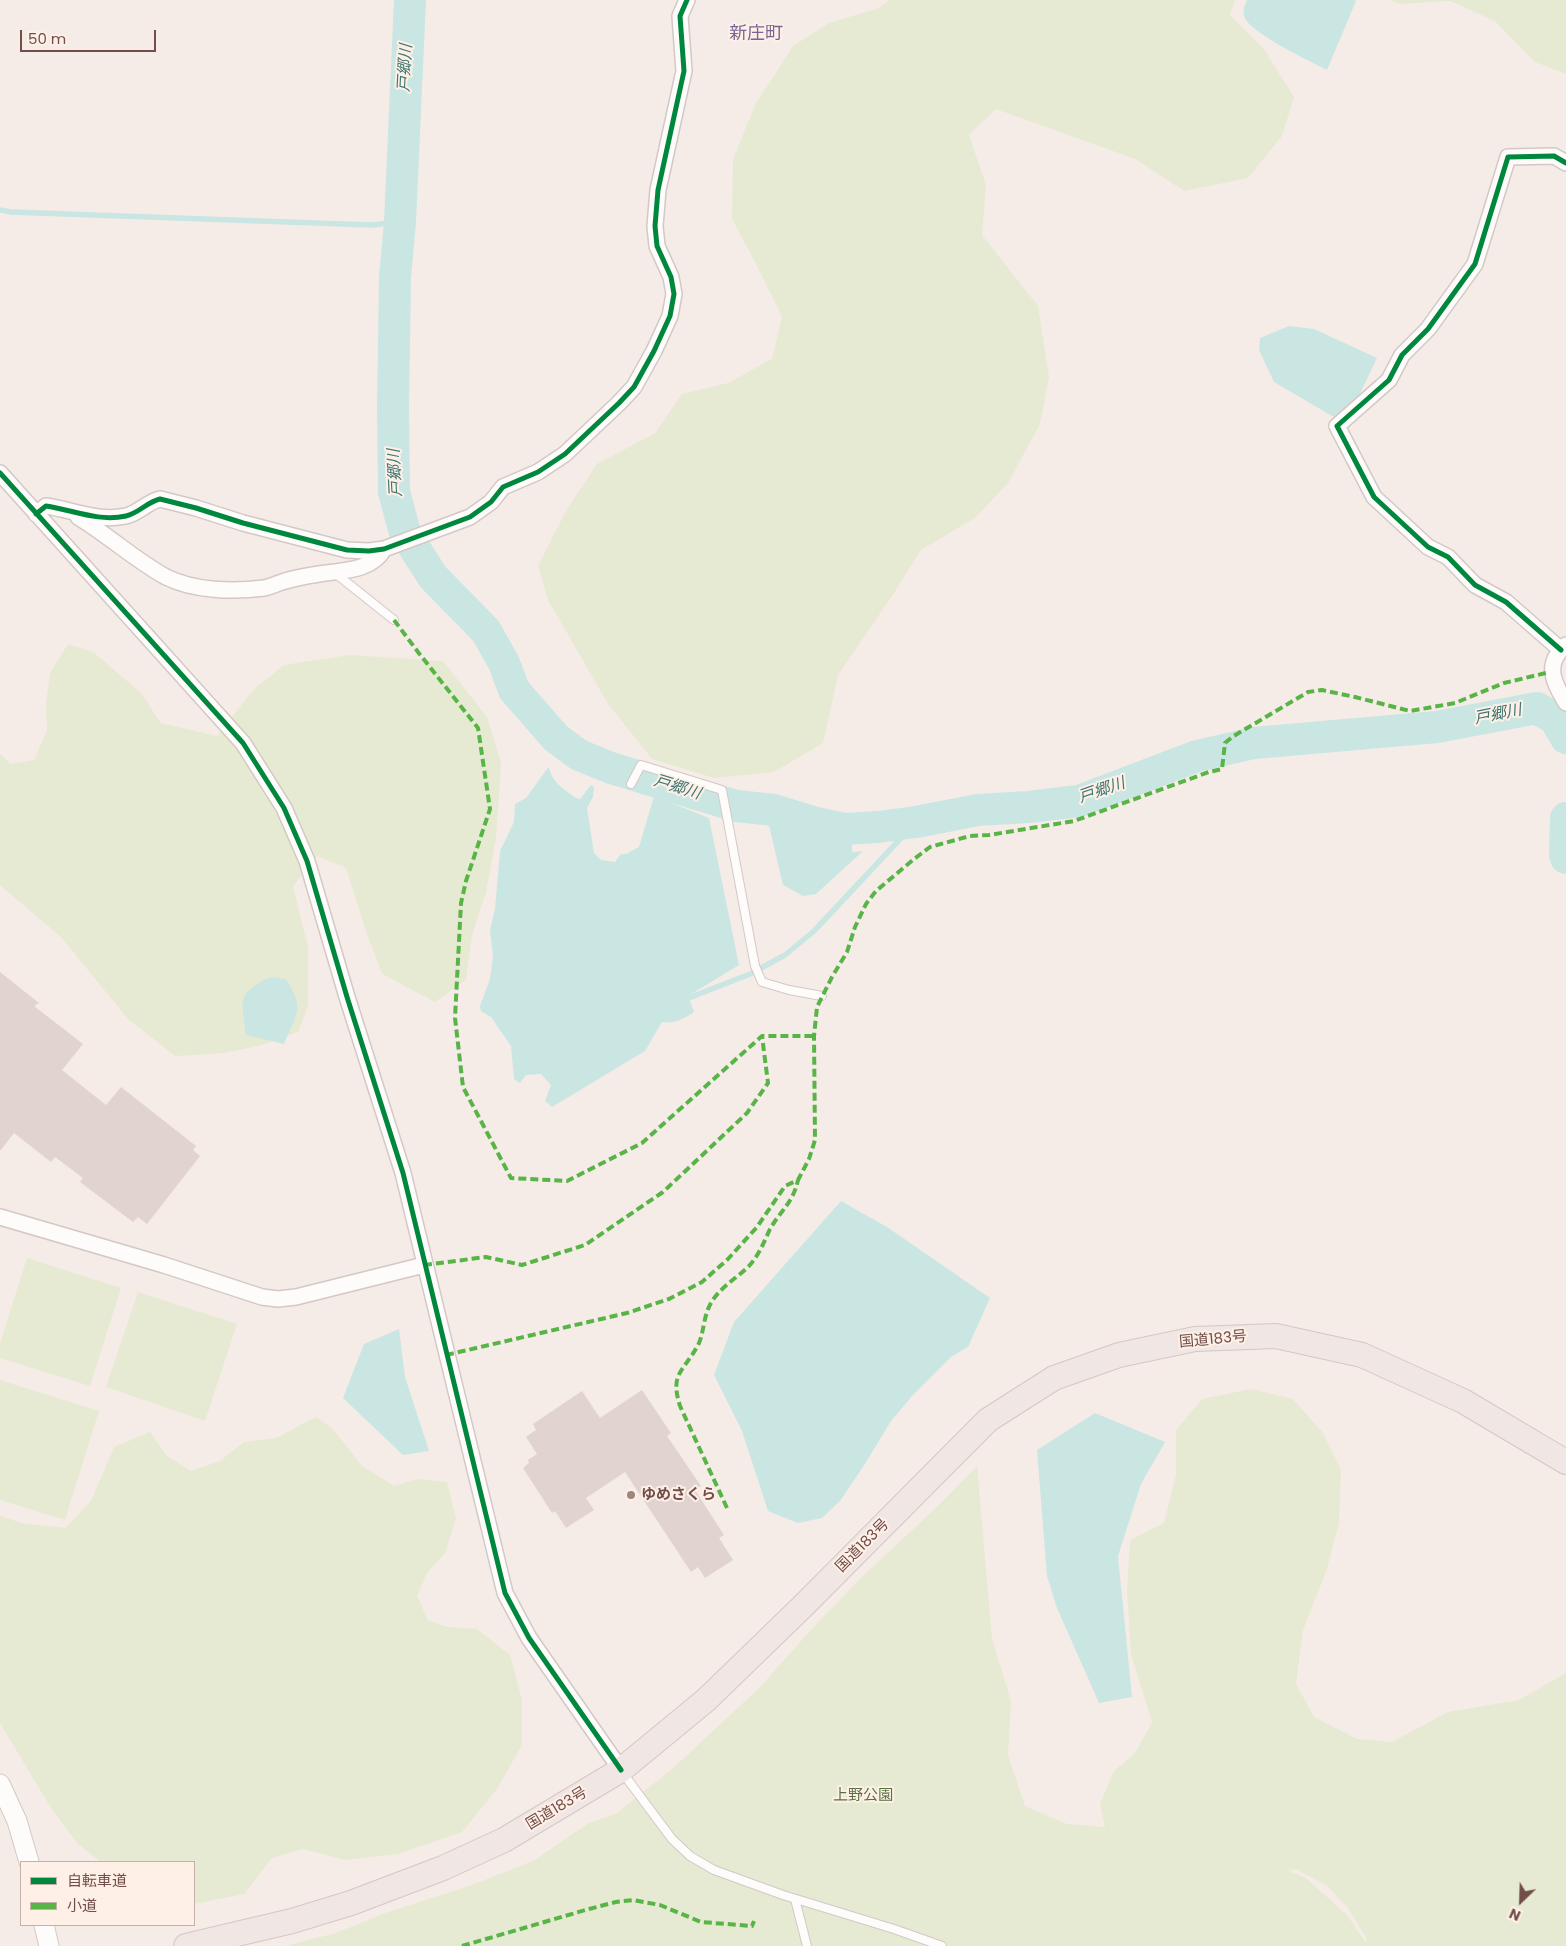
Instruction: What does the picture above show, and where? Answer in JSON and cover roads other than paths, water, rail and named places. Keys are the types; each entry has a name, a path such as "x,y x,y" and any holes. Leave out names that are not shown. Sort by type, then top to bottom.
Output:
{"highway":[{"name":"国道183号","path":"186,1946 292,1922 350,1903 443,1868 504,1840 621,1770 706,1700 802,1607 988,1420 1054,1378 1119,1356 1194,1339 1276,1336 1362,1355 1464,1400 1566,1462"}],"street":[{"path":"36,514 46,506 95,517 126,516 137,512 150,501 160,498 243,524 347,550 369,551 384,549 470,518 491,502 503,487 538,472 565,454 634,387 654,351 670,316 674,294 670,277 657,246 655,226 658,190 684,71 680,16 687,0"},
{"path":"1566,163 1554,156 1508,157 1475,264 1428,329 1402,355 1389,380 1337,426 1374,497 1428,546 1448,558 1475,585 1506,602 1563,648 1554,660 1552,673 1566,703"},
{"path":"0,473 243,743 284,808 307,861 347,997 403,1173 505,1593 534,1645 621,1770"},
{"path":"70,512 94,526 142,562 168,578 194,586 221,590 267,588 295,578 334,572 371,563 379,558 384,549"},
{"path":"0,1217 172,1267 254,1295 278,1299 296,1297 424,1265"},
{"path":"0,1784 17,1821 29,1861"},
{"path":"44,1926 49,1946"}],"lane":[{"path":"334,572 394,620"},
{"path":"631,784 641,765 722,790 755,966 760,978 762,982 789,990 822,996"},
{"path":"621,1770 663,1829 690,1856 714,1870 795,1899 894,1929 942,1946"},
{"path":"795,1899 807,1946"}],"water":[{"path":"1247,0 1356,1 1327,70 1282,47 1258,32 1245,18 1244,7"},
{"path":"1289,326 1314,329 1377,358 1347,421 1332,416 1274,382 1259,350 1260,338"},
{"path":"549,767 556,781 576,798 580,799 591,785 594,787 593,797 587,808 594,853 601,860 615,862 621,854 626,854 639,847 654,796 709,818 739,965 688,996 694,1012 679,1020 662,1022 645,1051 552,1107 545,1101 551,1085 541,1074 526,1075 520,1083 514,1079 511,1046 491,1017 481,1011 480,1006 490,979 493,956 490,930 495,909 500,851 514,822 515,804 526,798"},
{"path":"768,821 798,831 815,832 829,837 862,839 852,842 852,852 863,851 816,894 803,896 783,885"},
{"path":"270,977 286,979 296,997 297,1011 284,1044 246,1035 243,999 251,989"},
{"path":"841,1201 887,1227 990,1298 968,1347 951,1357 913,1395 891,1421 840,1501 822,1518 798,1523 768,1511 742,1431 714,1375 734,1322"},
{"path":"399,1329 405,1377 429,1451 403,1455 343,1398 364,1344"},
{"path":"1095,1413 1165,1442 1141,1484 1118,1556 1132,1697 1099,1703 1057,1608 1047,1576 1037,1450"}],"waterway":[{"name":"戸郷川","path":"410,0 400,222 395,277 394,492 405,533 433,577 486,631 504,663 514,690 556,738 579,755 611,768 736,806 774,810 816,823 844,829 916,822 978,810 1079,801 1197,756 1254,743 1437,727 1537,708 1555,719 1566,738"},
{"path":"0,210 11,212 371,225 400,222"},
{"name":"戸郷川","path":"1566,818 1566,858"},
{"path":"681,1001 750,974 785,955 814,931 916,822"}],"place":[{"name":"ゆめさくら","path":"631,1495"}],"district":[{"name":"新庄町","path":"756,34"}],"park label":[{"name":"上野公園","path":"863,1796"}]}
